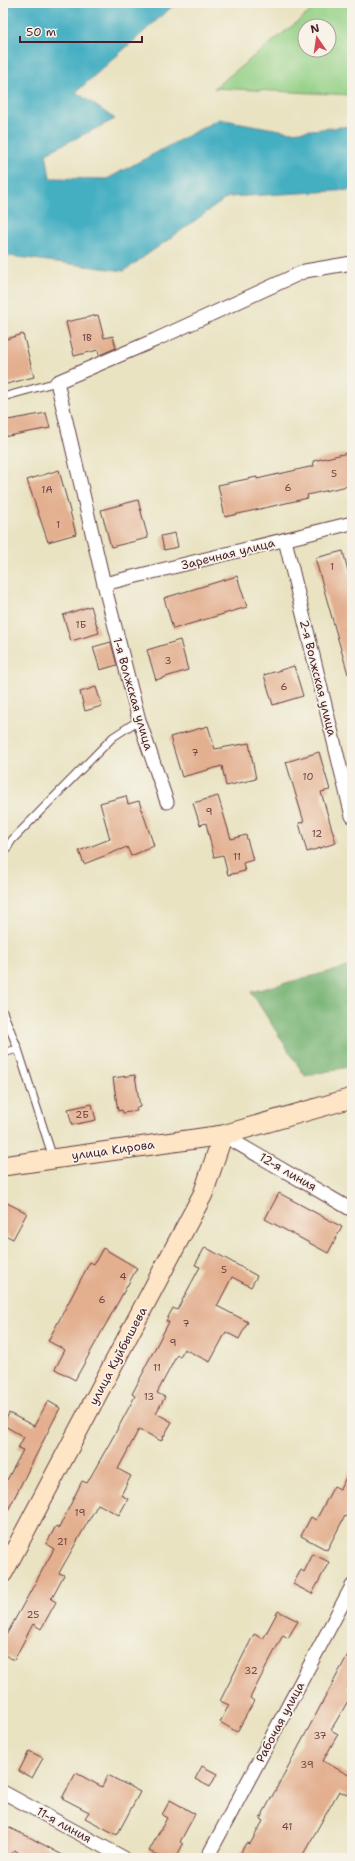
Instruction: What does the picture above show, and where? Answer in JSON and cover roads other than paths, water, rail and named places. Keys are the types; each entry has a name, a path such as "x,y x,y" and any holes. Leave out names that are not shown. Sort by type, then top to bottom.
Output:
{"street":[{"path":"57,382 155,340 305,271 352,263"},
{"name":"1-я Волжская улица","path":"57,382 104,584 138,720 167,802"},
{"name":"Заречная улица","path":"104,584 352,523"},
{"name":"2-я Волжская улица","path":"285,540 352,816"},
{"name":"улица Кирова","path":"3,1166 223,1135 352,1098"},
{"name":"12-я линия","path":"223,1135 352,1210"},
{"name":"улица Куйбышева","path":"3,1573 204,1194 223,1135"},
{"name":"Рабочая улица","path":"207,1858 352,1586"},
{"name":"11-я линия","path":"3,1792 124,1858"}],"lane":[{"path":"3,397 57,382"},
{"path":"3,855 12,840 113,737 138,720"},
{"path":"3,1012 18,1050 53,1158"},
{"path":"3,1053 18,1050"}],"water":[{"path":"3,3 176,3 76,92 115,119 46,153 50,178 107,179 219,119 291,132 352,126 352,190 228,197 124,271 3,255"}]}
